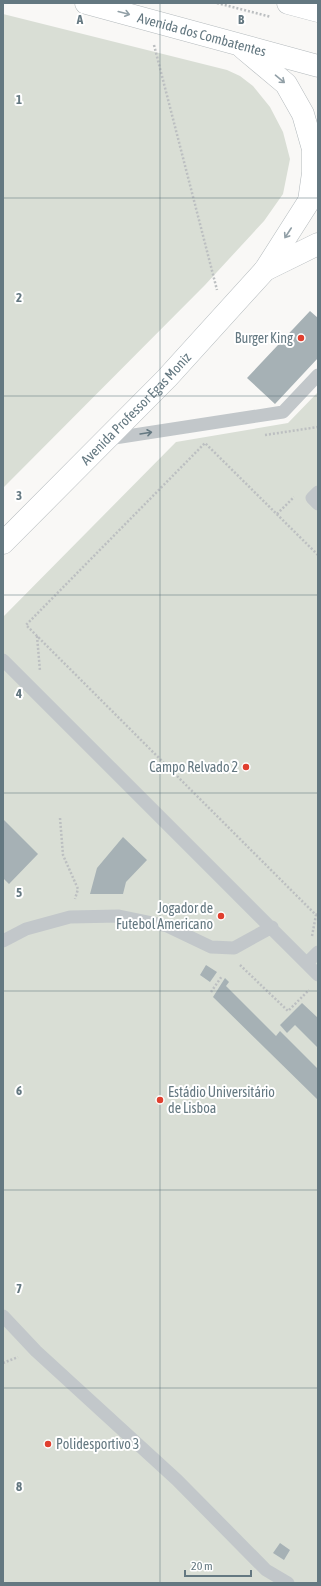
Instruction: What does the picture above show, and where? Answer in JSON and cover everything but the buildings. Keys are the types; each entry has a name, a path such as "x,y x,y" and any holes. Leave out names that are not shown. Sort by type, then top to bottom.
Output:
{"main road":[{"name":"Avenida dos Combatentes","path":"86,3 318,66"},
{"path":"281,11 318,11"},
{"path":"239,45 286,84 303,114 313,149 314,196"},
{"name":"Avenida Professor Egas Moniz","path":"3,543 167,378 265,270 314,196"},
{"name":"Avenida Professor Egas Moniz","path":"265,270 318,244"}],"lane":[{"path":"108,439 283,412 318,375"},
{"path":"236,419 244,427 286,420 318,386"},
{"path":"318,492 312,498 318,504"},
{"path":"3,660 42,701 272,927 307,963 316,980"},
{"path":"3,941 26,929 70,917 119,916 167,926 211,947 234,948 272,927"},
{"path":"307,963 318,952"},
{"path":"3,1316 36,1351 177,1480 266,1570 288,1583"}],"path":[{"path":"217,3 281,11"},
{"path":"148,19 223,316"},
{"path":"318,555 205,442 26,625 316,915 318,913"},
{"path":"37,636 42,701"},
{"path":"60,818 63,855 78,889 70,917"},
{"path":"236,965 243,967 288,1011 316,980"},
{"path":"211,992 222,976"}],"shaded area":[{"path":"3,14 227,70 240,76 253,86 270,107 283,132 290,159 283,194 264,221 205,285 3,488"},
{"name":"Estádio Universitário de Lisboa","path":"318,392 318,1583 3,1583 3,617 176,442 288,423"}],"place":[{"name":"Burger King","path":"301,338"},
{"name":"Campo Relvado 2","path":"246,767"},
{"name":"Jogador de Futebol Americano","path":"221,916"},
{"name":"Estádio Universitário de Lisboa","path":"160,1100"},
{"name":"Polidesportivo 3","path":"48,1444"}]}
